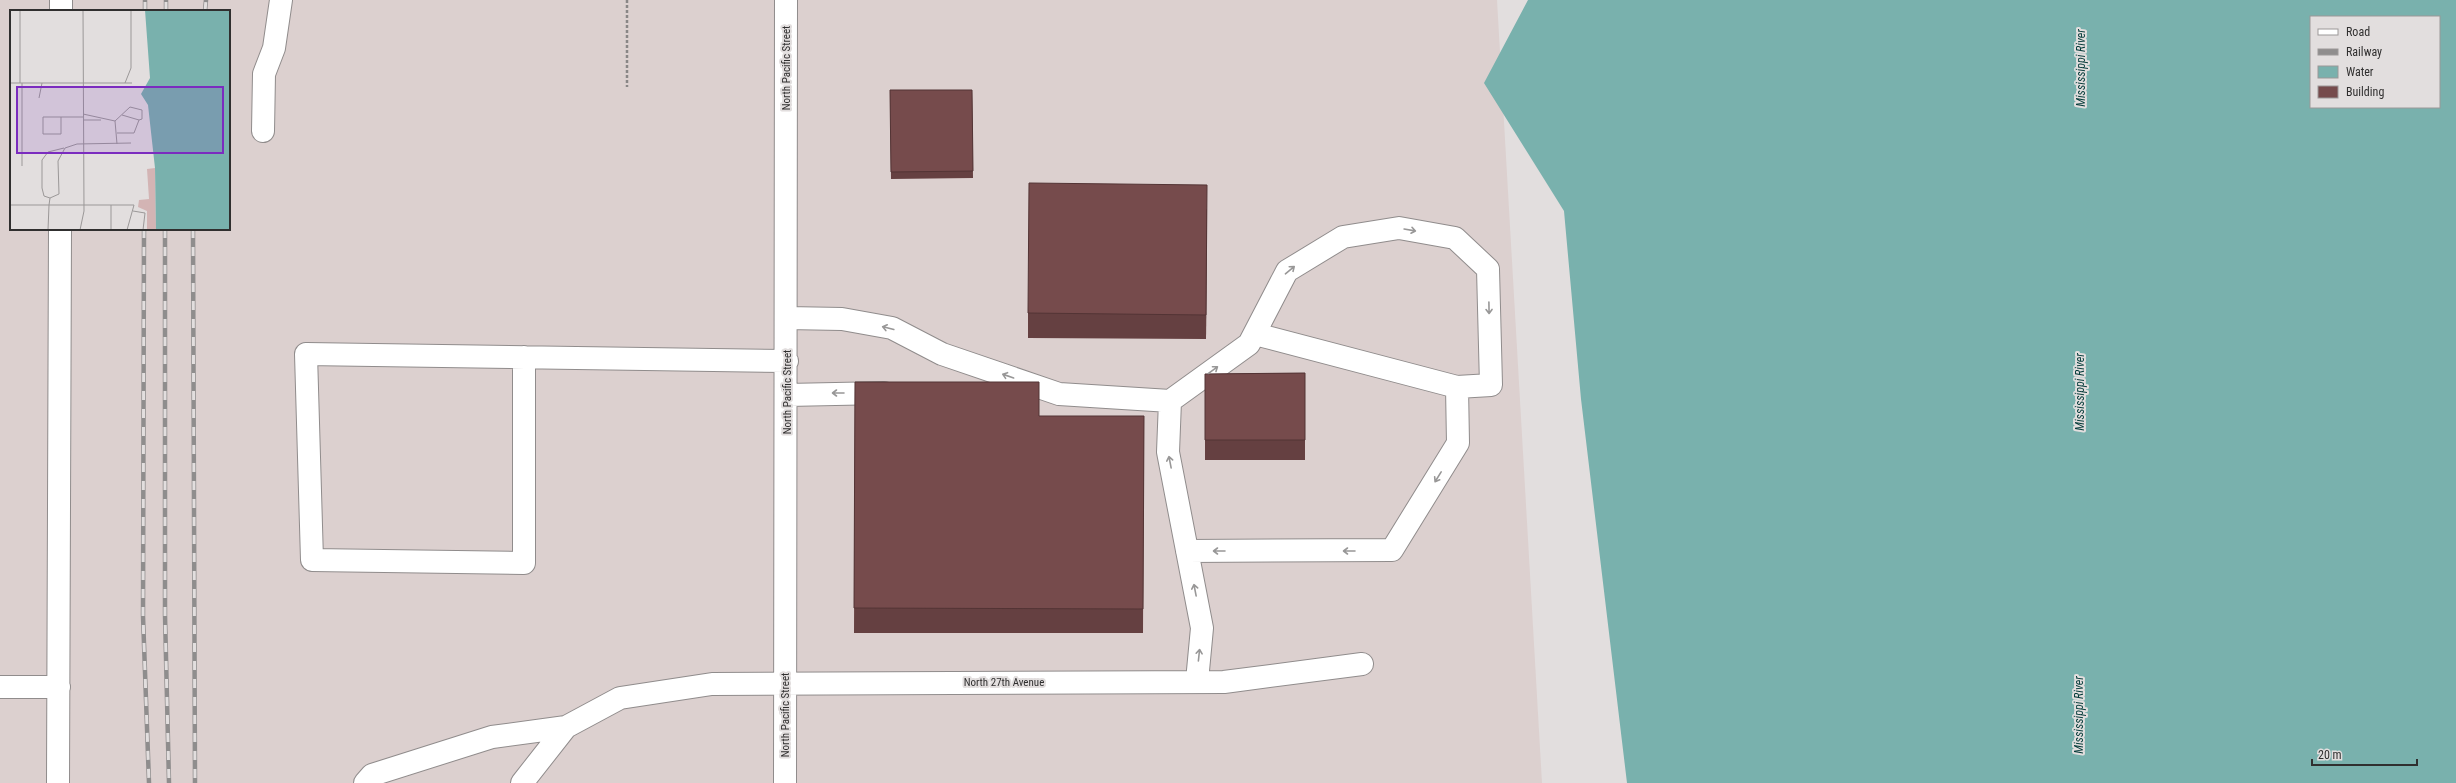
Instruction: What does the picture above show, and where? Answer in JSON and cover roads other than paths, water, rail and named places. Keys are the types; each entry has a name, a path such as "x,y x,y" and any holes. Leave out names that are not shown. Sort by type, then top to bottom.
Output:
{"street":[{"path":"263,131 264,74 274,48 282,0"},
{"name":"North Pacific Street","path":"785,783 787,395 786,0"},
{"path":"997,394 1059,394 1170,401 1249,344 1287,271 1343,237 1399,228 1454,238 1488,268 1491,385 1457,387 1255,334"},
{"path":"58,783 60,230"},
{"path":"787,318 842,319 892,328 942,354 1059,394"},
{"path":"524,357 524,563 312,560 306,354 524,357 787,361"},
{"path":"1188,552 1392,550 1458,443 1457,387"},
{"path":"787,395 904,393"},
{"path":"1170,401 1168,452 1202,628 1197,681"},
{"name":"North 27th Avenue","path":"566,727 620,698 712,684 785,682 1224,682 1362,664"},
{"path":"0,687 59,687"},
{"path":"366,783 372,775 492,737 566,727"},
{"path":"522,783 566,727"}],"water":[{"name":"Mississippi River","path":"1528,0 2456,0 2456,783 1627,783 1581,399 1564,211 1484,83"}],"railway":[{"path":"145,0 145,10"},
{"path":"166,0 166,10"},
{"path":"205,10 206,0"},
{"path":"144,230 143,616 149,783"},
{"path":"165,230 165,615 169,783"},
{"path":"193,230 195,783"}]}
